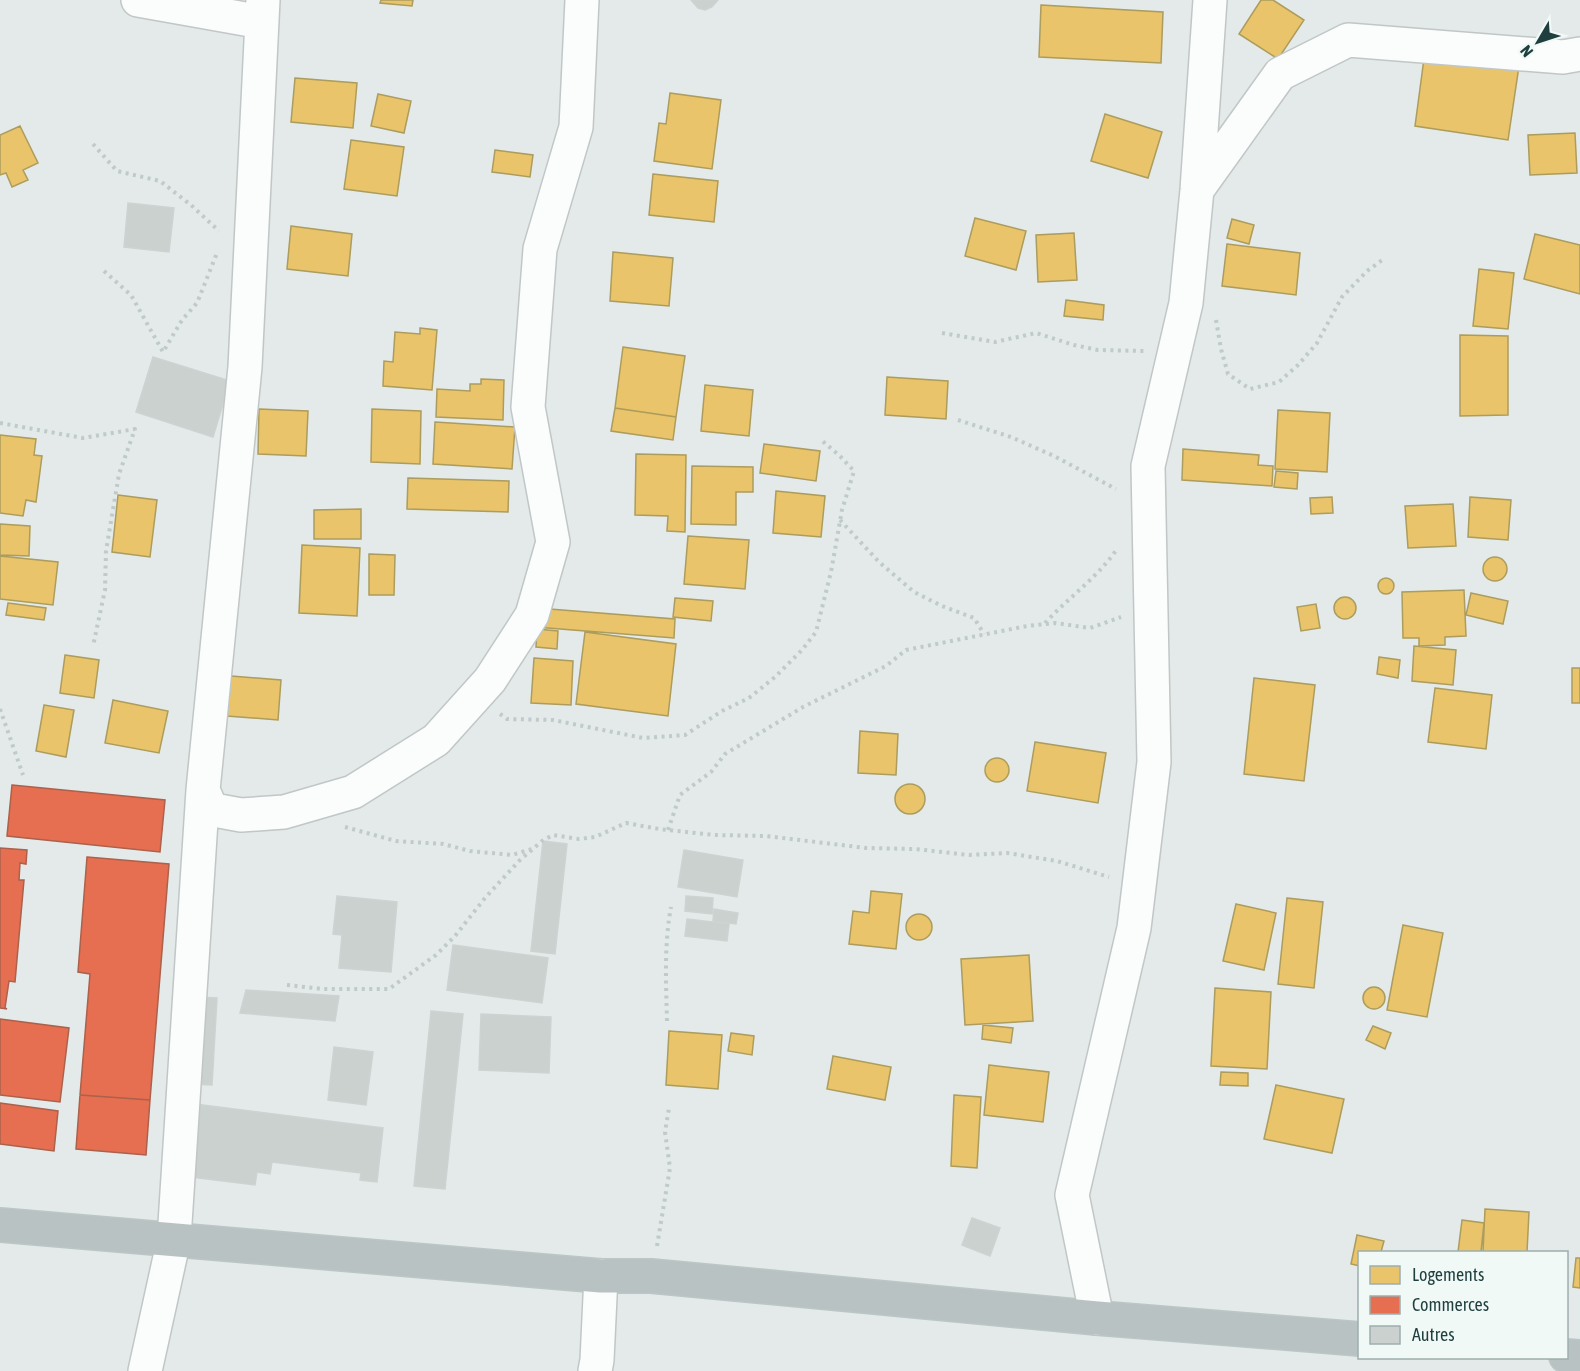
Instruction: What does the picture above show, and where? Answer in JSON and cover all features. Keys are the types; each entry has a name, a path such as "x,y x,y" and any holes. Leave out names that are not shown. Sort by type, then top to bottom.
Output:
{"highway":[{"path":"0,1225 601,1276 651,1276 1096,1318 1358,1339"}],"street":[{"path":"138,0 263,11 237,244 245,367 202,790 174,1239 145,1371"},
{"path":"202,790 214,810 241,815 284,812 353,792 436,740 490,680 531,615 553,542 528,407 540,249 576,127 582,0"},
{"path":"1096,1318 1072,1195 1134,927 1154,762 1149,466 1186,303 1197,190 1210,0"},
{"path":"1197,190 1280,74 1348,40 1563,57 1580,54"},
{"path":"595,1371 601,1276"}],"path":[{"path":"93,144 117,171 160,181 237,244 197,303 182,320 163,352 131,295 104,271"},
{"path":"1215,318 1228,374 1250,389 1279,382 1317,343 1342,297 1367,271 1386,258"},
{"path":"942,333 995,342 1036,333 1098,350 1175,352"},
{"path":"958,420 1011,437 1149,504"},
{"path":"0,423 83,438 135,429 119,474 105,551 105,590 93,646"},
{"path":"474,697 507,719 553,720 644,738 686,735 722,711 749,698 775,677 816,632 827,591 840,520 854,471 820,439"},
{"path":"840,520 879,562 914,592 974,618 984,634"},
{"path":"1045,624 1087,583 1118,548"},
{"path":"668,830 680,795 711,772 725,754 803,706 886,666 906,650 1045,624 1056,623 1090,628 1150,606"},
{"path":"0,709 23,775"},
{"path":"287,985 389,989 436,955 499,883 542,841 553,836 579,839 595,837 626,823 714,835 766,836 866,848 915,849 969,855 1007,853 1087,868 1139,885"},
{"path":"339,825 396,841 442,844 512,855 532,849"},
{"path":"668,1021 665,975 666,934 671,907"},
{"path":"651,1276 670,1168 665,1132 669,1108"}],"building: Logements":[{"path":"381,0 413,0 412,6 380,3"},
{"path":"1261,0 1273,0 1304,20 1278,59 1239,34"},
{"path":"1041,5 1163,12 1161,63 1039,57"},
{"path":"1425,51 1519,66 1508,140 1415,126"},
{"path":"295,78 357,83 353,128 291,122"},
{"path":"670,93 721,100 712,169 654,161 659,123 666,124"},
{"path":"378,94 411,101 404,133 371,126"},
{"path":"1105,114 1162,132 1148,178 1091,161"},
{"path":"20,126 38,163 23,170 28,180 12,187 6,173 0,175 0,135"},
{"path":"1575,133 1577,173 1530,175 1528,135"},
{"path":"351,140 404,147 397,196 344,189"},
{"path":"495,150 533,155 530,177 492,172"},
{"path":"653,174 718,181 714,222 649,215"},
{"path":"975,218 1026,231 1016,270 965,256"},
{"path":"1232,219 1254,225 1249,244 1227,238"},
{"path":"291,226 352,234 348,276 287,269"},
{"path":"1074,233 1077,280 1038,282 1036,235"},
{"path":"1535,234 1580,245 1580,294 1524,279"},
{"path":"1227,244 1300,253 1296,295 1222,286"},
{"path":"613,252 673,258 669,306 610,301"},
{"path":"1479,269 1514,273 1508,329 1473,326"},
{"path":"1066,300 1104,305 1103,320 1064,316"},
{"path":"420,328 437,330 432,390 383,386 384,361 393,362 395,332 420,334"},
{"path":"1460,335 1508,336 1508,415 1460,416"},
{"path":"623,347 685,356 676,417 615,408"},
{"path":"887,377 948,381 946,419 885,415"},
{"path":"481,379 504,380 503,420 436,417 437,389 470,391 470,384 481,384"},
{"path":"705,385 753,390 749,436 701,431"},
{"path":"615,408 676,417 673,440 611,431"},
{"path":"259,409 308,411 306,456 258,454"},
{"path":"372,409 421,411 420,464 371,462"},
{"path":"1278,410 1330,413 1327,472 1275,469"},
{"path":"435,422 515,427 512,469 433,464"},
{"path":"0,435 36,439 34,455 42,456 36,502 26,500 23,516 0,513"},
{"path":"764,444 820,451 816,481 760,473"},
{"path":"1183,449 1259,455 1258,465 1273,466 1272,486 1182,480"},
{"path":"636,454 686,455 685,532 667,531 668,516 635,515"},
{"path":"692,466 753,467 753,492 736,492 736,525 691,524"},
{"path":"1276,471 1298,473 1297,489 1274,487"},
{"path":"408,478 509,481 508,512 407,509"},
{"path":"776,491 825,496 821,537 773,533"},
{"path":"118,495 157,500 150,557 112,552"},
{"path":"1332,497 1333,513 1311,514 1310,498"},
{"path":"1470,497 1511,500 1508,540 1468,537"},
{"path":"1453,504 1456,546 1408,548 1405,506"},
{"path":"361,509 361,539 314,539 314,510"},
{"path":"0,524 30,526 29,556 0,555"},
{"path":"688,536 749,540 745,589 684,584"},
{"path":"302,545 360,548 357,616 299,613"},
{"path":"369,554 395,555 394,595 369,595"},
{"path":"0,556 58,562 53,605 0,599"},
{"path":"1495,557 1500,558 1506,564 1506,574 1500,580 1495,581 1490,580 1484,574 1483,569 1484,564 1490,558"},
{"path":"1383,578 1389,578 1394,586 1392,592 1383,594 1378,589 1378,583"},
{"path":"1464,590 1466,636 1445,637 1445,645 1419,646 1419,638 1403,638 1402,592"},
{"path":"1471,593 1508,601 1503,624 1466,615"},
{"path":"1345,597 1353,600 1356,608 1353,616 1345,619 1337,616 1334,608 1337,600"},
{"path":"675,598 713,601 711,621 673,617"},
{"path":"8,603 46,608 44,620 6,615"},
{"path":"1316,604 1320,628 1301,631 1297,607"},
{"path":"537,608 675,619 674,638 535,627"},
{"path":"537,629 558,631 557,649 536,647"},
{"path":"585,632 676,644 668,716 576,704"},
{"path":"1414,646 1456,650 1453,685 1412,681"},
{"path":"65,655 99,660 94,698 60,693"},
{"path":"1379,657 1400,660 1398,678 1377,674"},
{"path":"534,658 573,661 571,705 531,703"},
{"path":"1572,668 1580,668 1580,703 1572,703"},
{"path":"231,676 281,680 278,720 227,716"},
{"path":"1254,678 1315,685 1304,781 1244,774"},
{"path":"1435,688 1492,695 1486,749 1428,742"},
{"path":"113,700 168,711 159,753 105,743"},
{"path":"44,705 74,710 66,757 36,751"},
{"path":"860,731 898,734 896,775 858,773"},
{"path":"1035,742 1106,753 1098,803 1027,791"},
{"path":"997,758 1005,762 1009,770 1005,778 997,782 989,778 985,770 989,762"},
{"path":"910,784 921,788 925,799 921,810 910,814 899,810 895,799 899,788"},
{"path":"871,891 902,894 896,949 849,944 853,911 869,913"},
{"path":"1287,898 1323,902 1314,988 1278,984"},
{"path":"1236,904 1276,913 1264,970 1223,961"},
{"path":"919,914 928,918 932,927 928,936 919,940 910,936 906,927 910,918"},
{"path":"1403,925 1443,933 1427,1017 1387,1010"},
{"path":"1029,955 1033,1021 965,1025 961,959"},
{"path":"1374,987 1384,994 1385,998 1378,1008 1374,1009 1364,1002 1363,998 1370,988"},
{"path":"1215,988 1271,992 1267,1069 1211,1066"},
{"path":"983,1025 1013,1028 1011,1043 982,1039"},
{"path":"1373,1026 1391,1033 1385,1049 1366,1040"},
{"path":"669,1031 722,1035 718,1089 666,1085"},
{"path":"731,1033 754,1036 752,1055 728,1051"},
{"path":"833,1056 891,1067 885,1100 827,1089"},
{"path":"989,1065 1049,1072 1043,1122 984,1115"},
{"path":"1221,1072 1248,1073 1248,1086 1220,1085"},
{"path":"1276,1085 1344,1099 1332,1153 1264,1139"},
{"path":"954,1095 981,1097 977,1168 951,1166"},
{"path":"1485,1209 1529,1212 1527,1251 1483,1251"},
{"path":"1462,1220 1484,1223 1481,1251 1458,1251"},
{"path":"1357,1235 1384,1241 1381,1251 1358,1251 1358,1266 1351,1264"},
{"path":"1576,1258 1580,1258 1580,1288 1573,1287"}],"building: Commerces":[{"path":"12,785 165,800 160,852 7,836"},
{"path":"0,848 27,850 26,864 20,863 19,880 24,880 15,982 9,981 5,1008 7,1009 0,1008"},
{"path":"87,857 169,864 150,1100 80,1095 90,974 78,972"},
{"path":"0,1019 69,1028 60,1102 0,1095"},
{"path":"80,1095 150,1100 146,1155 76,1149"},
{"path":"0,1103 58,1111 54,1151 0,1144"}],"building: Autres":[{"path":"691,0 718,0 712,7 705,10 698,8"},
{"path":"128,203 174,208 169,252 124,247"},
{"path":"153,357 230,381 213,437 136,412"},
{"path":"543,841 567,844 555,954 531,951"},
{"path":"684,850 743,860 737,897 678,887"},
{"path":"337,896 397,902 391,972 339,968 342,935 333,934"},
{"path":"686,896 713,898 712,914 685,911"},
{"path":"714,909 738,913 736,924 713,921"},
{"path":"687,919 729,924 727,941 685,936"},
{"path":"453,945 548,958 542,1003 447,990"},
{"path":"246,990 339,996 335,1021 240,1013"},
{"path":"198,997 217,998 212,1085 193,1084"},
{"path":"431,1011 463,1014 445,1189 414,1186"},
{"path":"481,1014 551,1017 549,1073 479,1070"},
{"path":"334,1047 373,1052 366,1105 328,1100"},
{"path":"187,1103 383,1128 377,1182 360,1180 361,1173 272,1162 270,1174 257,1172 255,1185 191,1177"},
{"path":"972,1218 1000,1228 990,1256 962,1245"}]}
